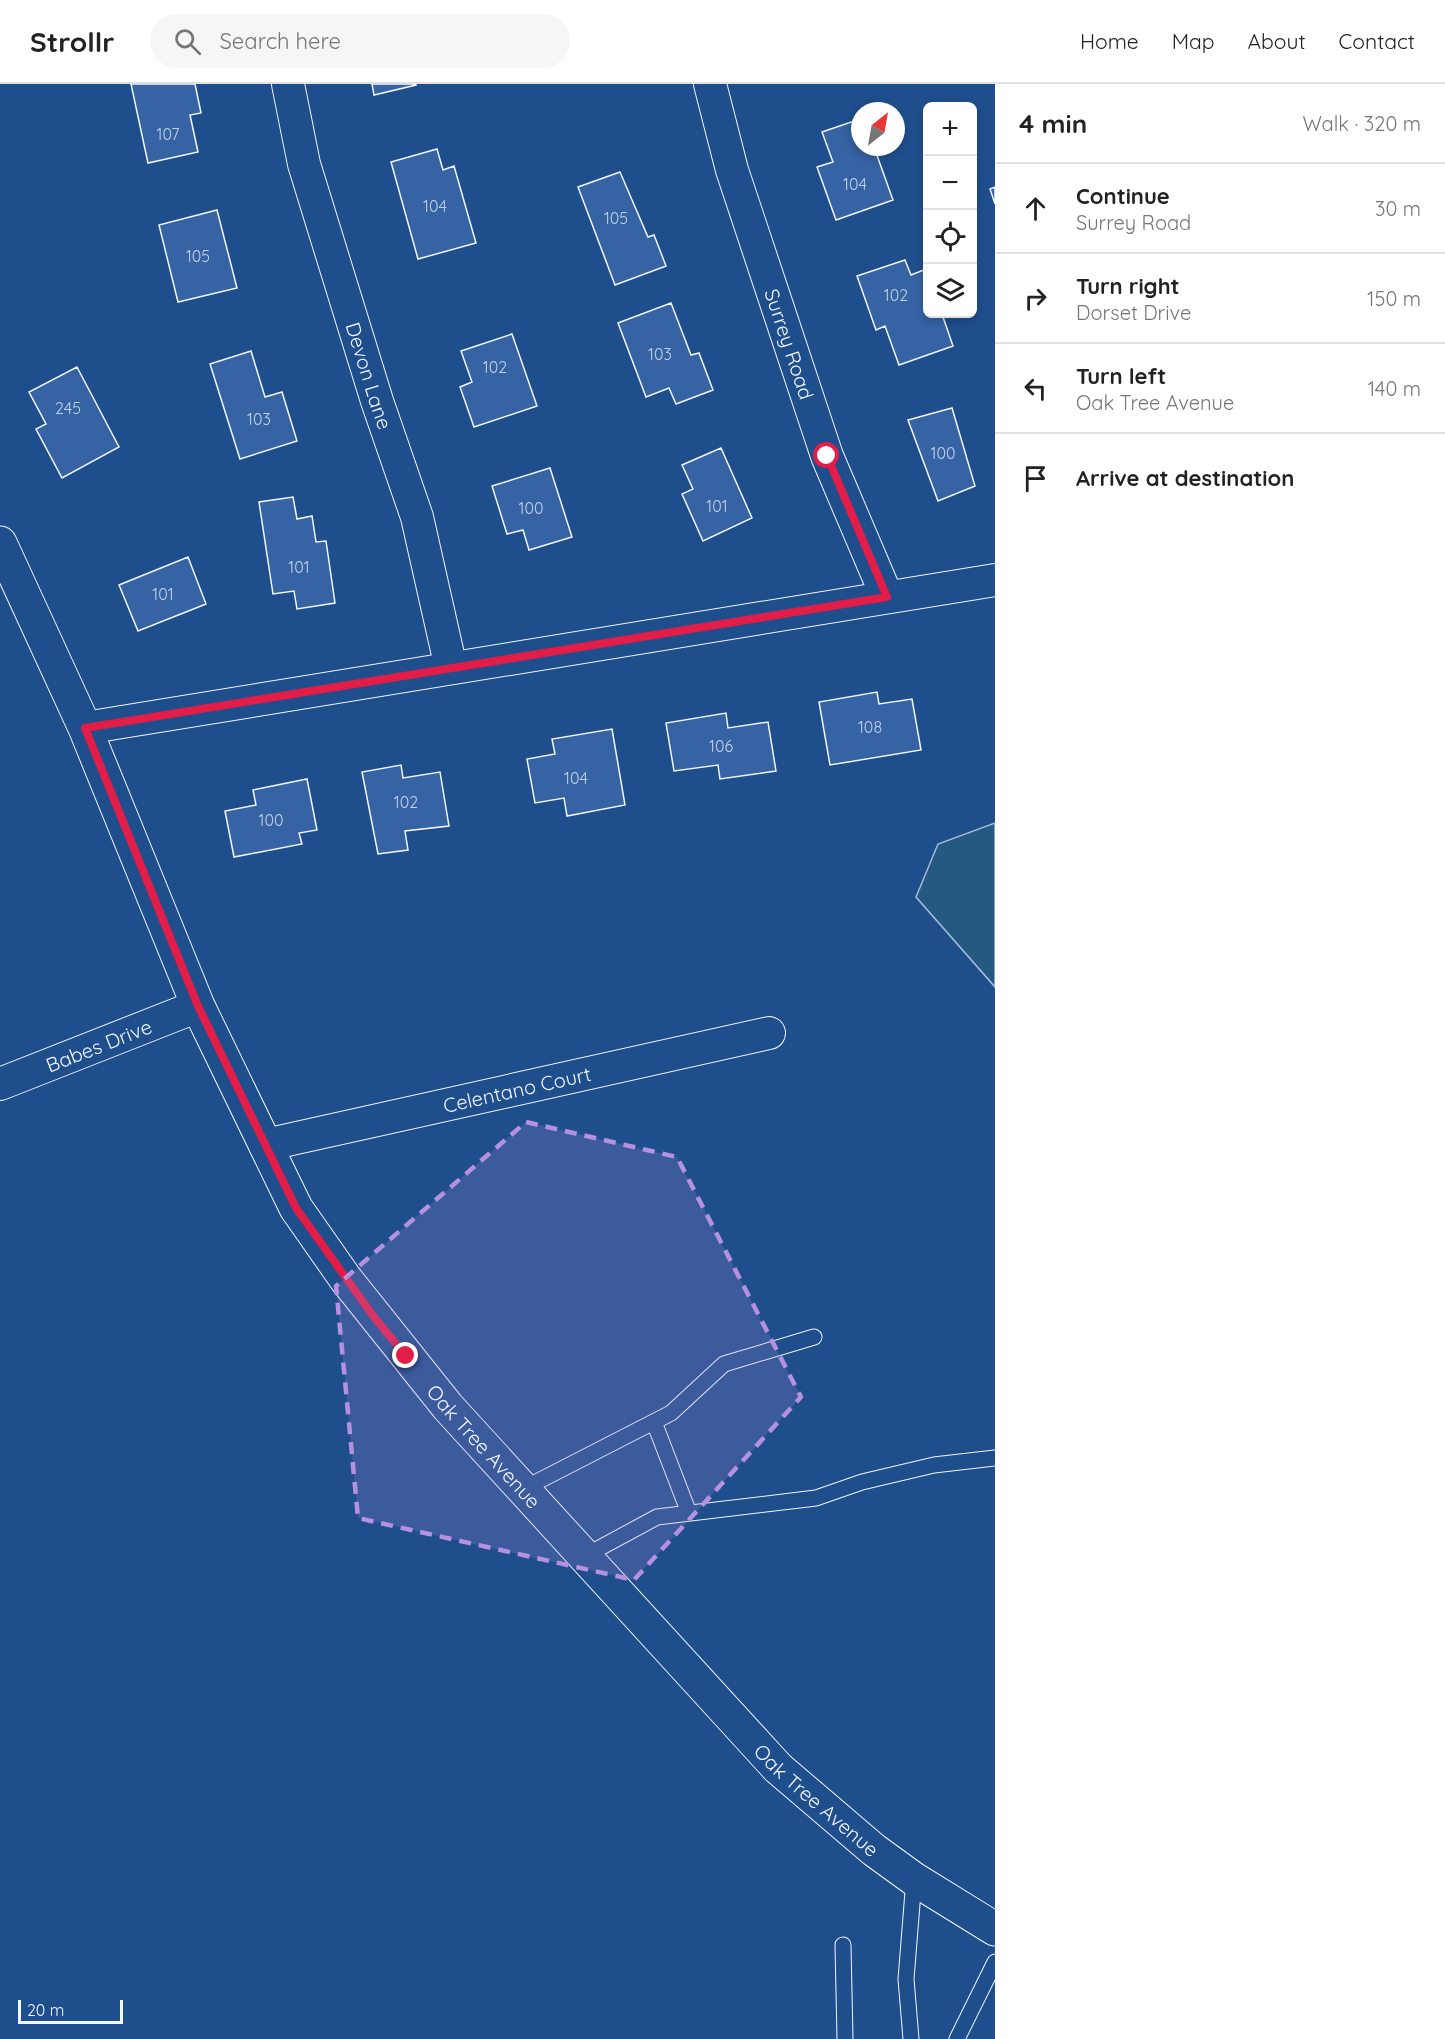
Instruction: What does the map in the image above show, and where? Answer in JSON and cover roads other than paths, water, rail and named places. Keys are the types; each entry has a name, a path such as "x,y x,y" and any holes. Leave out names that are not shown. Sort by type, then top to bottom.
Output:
{"street":[{"name":"Devon Lane","path":"288,84 304,164 377,401 417,517 452,668"},
{"name":"Surrey Road","path":"710,84 732,170 827,456 887,597"},
{"name":"Oak Tree Avenue","path":"0,543 85,728 198,1006 265,1145 296,1208 374,1317 448,1407 778,1768 840,1824 914,1879 995,1929"},
{"path":"85,728 995,580"},
{"name":"Babes Drive","path":"0,1084 198,1006"},
{"name":"Celentano Court","path":"265,1145 769,1034"}],"lane":[{"path":"523,1489 671,1413 724,1364 814,1337"},
{"path":"654,1422 689,1513"},
{"path":"583,1557 657,1517 816,1498 862,1482 933,1466 995,1458"},
{"path":"911,2039 906,1979 914,1879"},
{"path":"843,1945 845,2039"},
{"path":"957,2039 995,1962"}]}
